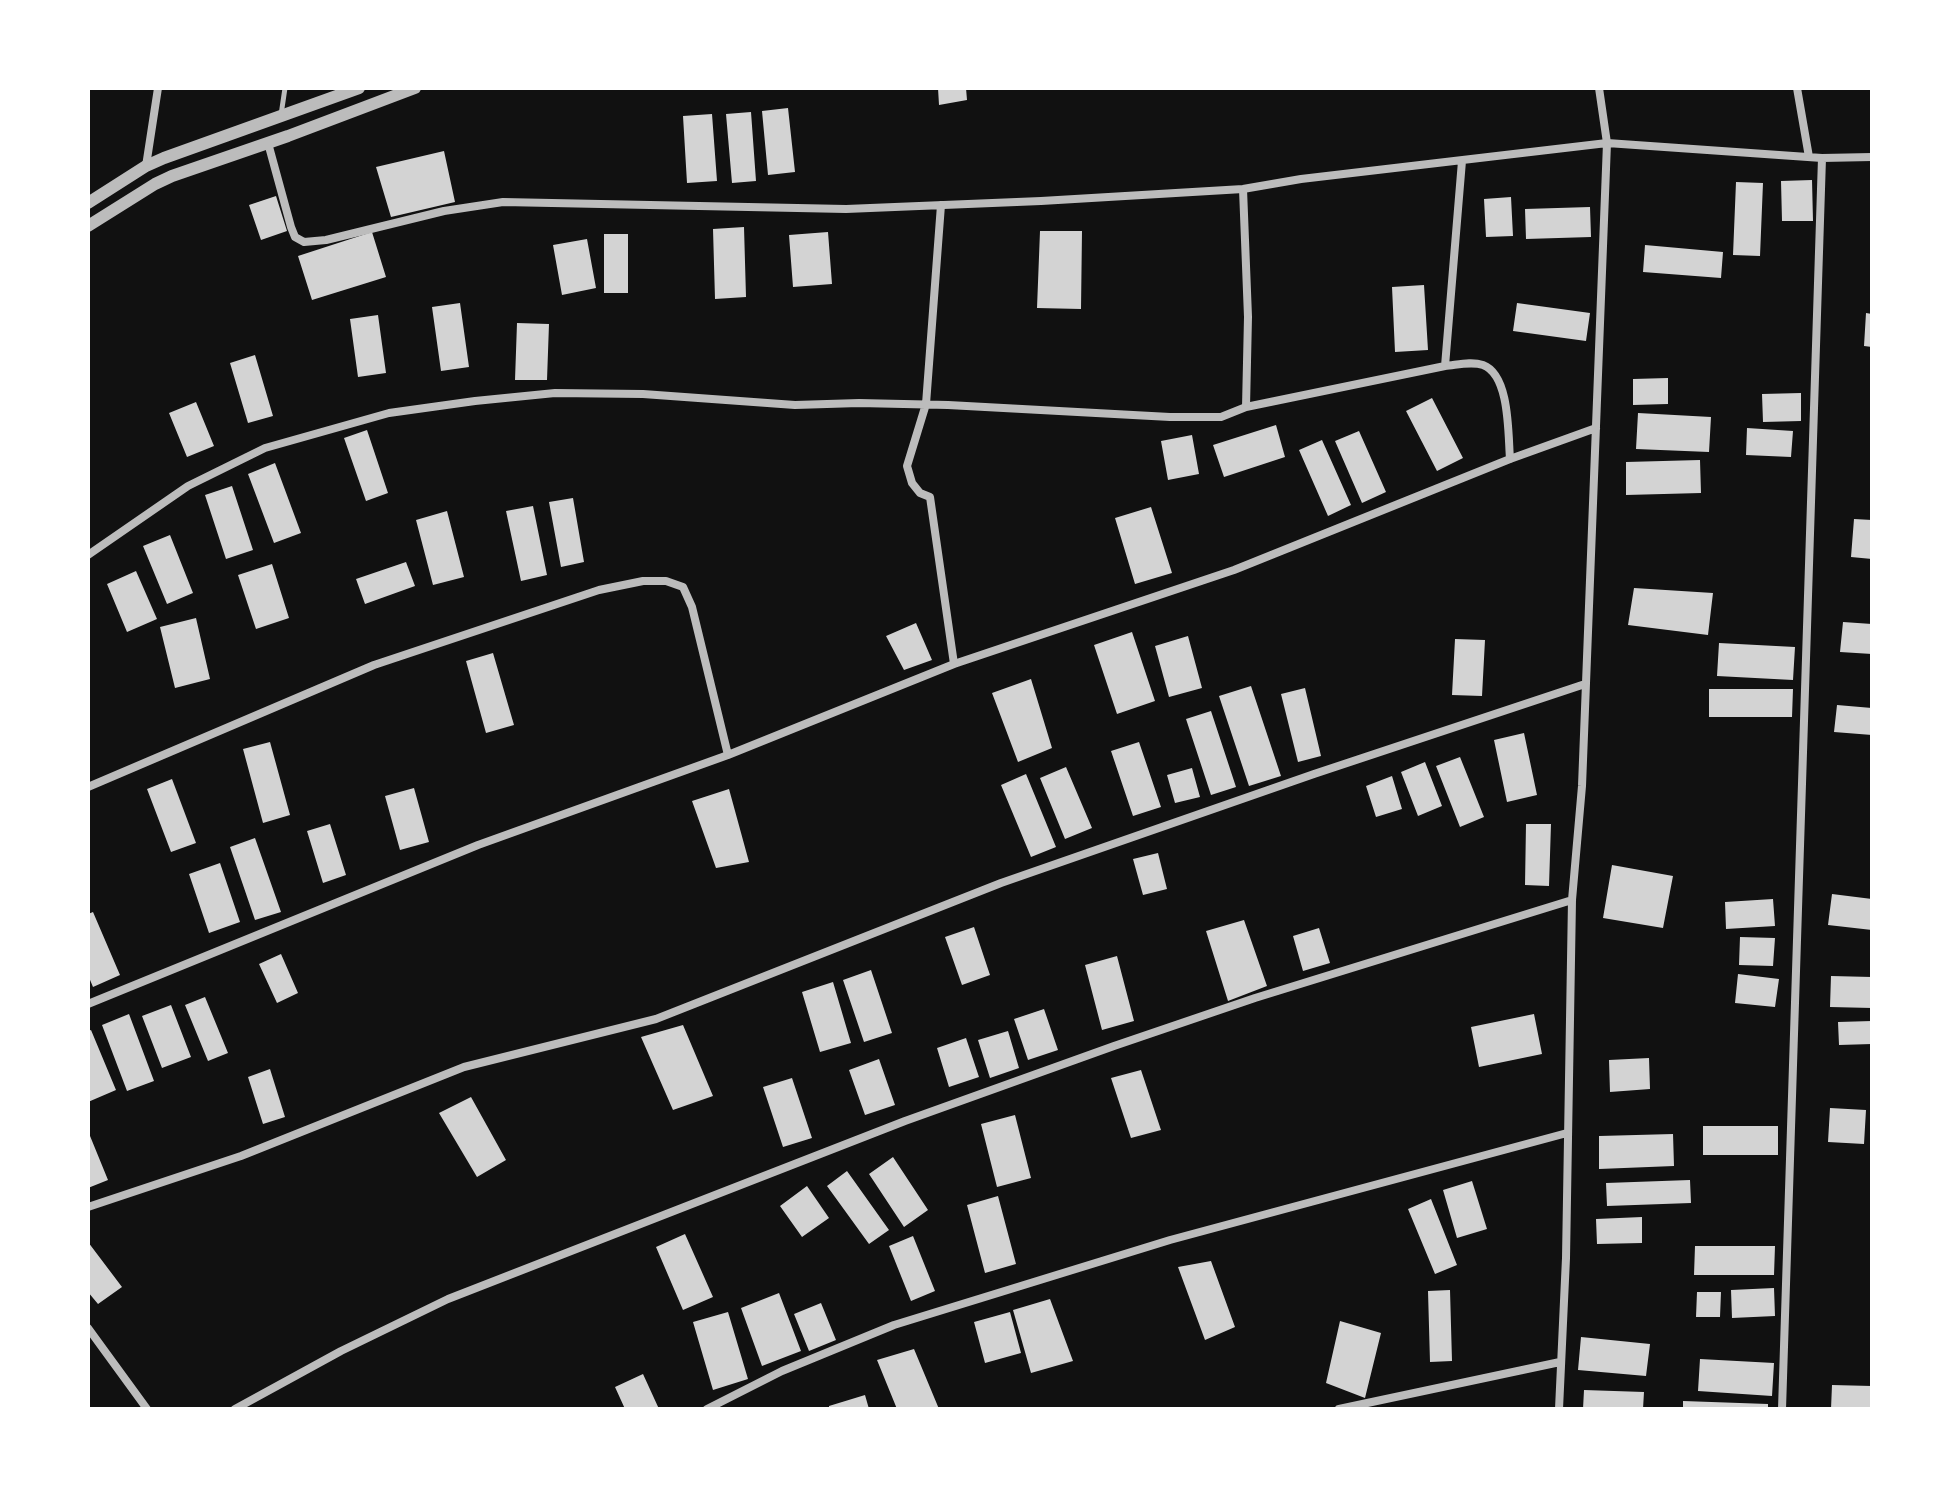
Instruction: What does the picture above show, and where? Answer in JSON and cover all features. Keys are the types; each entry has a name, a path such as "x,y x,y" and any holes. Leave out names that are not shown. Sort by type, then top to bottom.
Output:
{"street":[{"path":"146,166 158,88"},
{"path":"88,203 146,166 357,88"},
{"path":"88,226 155,184 415,88"},
{"path":"1559,1409 1566,1258 1572,900 1582,786 1607,143 1599,88"},
{"path":"1797,88 1809,157"},
{"path":"268,143 291,227 295,237 304,242 326,240 444,211 503,202 846,209 1243,189 1301,179 1607,143 1822,158 1872,157"},
{"path":"1782,1409 1822,158"},
{"path":"1445,366 1462,161"},
{"path":"1243,189 1248,317 1246,407"},
{"path":"941,205 926,404 907,466 912,483 920,493 930,497 954,664"},
{"path":"88,555 188,486 265,448 389,413 555,393 643,394 795,405 926,404 1221,417 1246,407 1469,363 1483,365 1495,373 1502,387 1510,459"},
{"path":"88,1004 478,845 728,755 954,664 1234,570 1510,459 1596,428"},
{"path":"88,787 374,665 599,590 643,581 666,581 683,587 692,607 728,755"},
{"path":"88,1207 241,1156 464,1067 656,1019 1001,883 1585,684"},
{"path":"235,1409 341,1351 448,1299 905,1121 1255,998 1572,900"},
{"path":"707,1409 782,1371 894,1325 1170,1240 1567,1133"},
{"path":"88,1328 147,1409"},
{"path":"1339,1409 1560,1362"}],"lane":[{"path":"281,118 285,88"}],"building":[{"path":"938,88 966,88 967,100 939,105"},
{"path":"788,108 795,172 768,175 762,111"},
{"path":"751,112 756,181 732,183 726,114"},
{"path":"712,114 717,181 687,183 683,116"},
{"path":"444,151 455,202 391,217 376,167"},
{"path":"1812,180 1813,221 1782,221 1781,181"},
{"path":"1736,182 1763,183 1760,256 1733,255"},
{"path":"276,196 287,231 261,240 249,205"},
{"path":"1511,197 1513,236 1486,237 1484,199"},
{"path":"1590,207 1591,237 1526,239 1525,209"},
{"path":"744,227 746,297 715,299 713,229"},
{"path":"1040,231 1082,231 1081,309 1037,308"},
{"path":"372,232 386,277 312,300 298,256"},
{"path":"828,232 832,284 793,287 789,235"},
{"path":"604,234 628,234 628,293 604,293"},
{"path":"587,239 596,288 562,295 553,245"},
{"path":"1645,245 1723,252 1721,278 1643,272"},
{"path":"1424,285 1428,350 1395,352 1392,287"},
{"path":"460,303 469,367 441,371 432,307"},
{"path":"1517,303 1590,313 1586,341 1513,331"},
{"path":"1866,313 1872,314 1872,347 1864,346"},
{"path":"378,315 386,373 358,377 350,319"},
{"path":"517,323 549,324 547,380 515,380"},
{"path":"255,355 273,416 248,423 230,363"},
{"path":"1668,378 1668,404 1633,405 1633,379"},
{"path":"1801,393 1801,421 1763,422 1762,394"},
{"path":"1432,398 1463,458 1437,471 1406,411"},
{"path":"196,402 214,446 187,457 169,413"},
{"path":"1638,413 1711,417 1709,452 1636,449"},
{"path":"1276,425 1285,457 1224,477 1213,445"},
{"path":"1747,428 1793,431 1791,457 1746,455"},
{"path":"367,430 388,493 366,501 344,438"},
{"path":"1359,431 1386,492 1362,503 1335,441"},
{"path":"1192,435 1199,474 1168,480 1161,441"},
{"path":"1322,440 1351,505 1328,516 1299,450"},
{"path":"1700,460 1701,493 1626,495 1626,462"},
{"path":"275,463 301,533 274,543 248,474"},
{"path":"232,486 253,550 226,559 205,495"},
{"path":"573,498 584,562 561,567 549,502"},
{"path":"533,506 547,575 521,581 506,511"},
{"path":"1151,507 1172,573 1135,584 1115,518"},
{"path":"447,511 464,577 433,585 416,520"},
{"path":"1854,519 1872,520 1872,559 1851,557"},
{"path":"170,535 193,593 167,604 143,546"},
{"path":"406,562 415,586 365,604 356,579"},
{"path":"272,564 289,618 256,629 238,575"},
{"path":"136,571 157,619 127,632 107,584"},
{"path":"1634,588 1713,593 1708,635 1628,625"},
{"path":"196,618 210,679 175,688 160,627"},
{"path":"1843,622 1872,624 1872,654 1840,652"},
{"path":"916,623 932,660 904,670 886,636"},
{"path":"1132,632 1155,701 1117,714 1094,645"},
{"path":"1188,636 1202,688 1169,697 1155,646"},
{"path":"1455,639 1485,640 1482,696 1452,695"},
{"path":"1719,643 1795,647 1793,680 1717,676"},
{"path":"493,653 514,725 486,733 466,661"},
{"path":"1031,679 1052,748 1018,762 992,693"},
{"path":"1251,686 1281,776 1249,786 1219,696"},
{"path":"1305,688 1321,756 1298,762 1281,694"},
{"path":"1709,689 1793,689 1792,717 1709,717"},
{"path":"1837,705 1872,708 1872,735 1834,732"},
{"path":"1211,711 1236,787 1211,795 1186,719"},
{"path":"1524,733 1537,795 1507,802 1494,740"},
{"path":"270,742 290,815 263,823 243,749"},
{"path":"1139,742 1161,807 1133,816 1111,751"},
{"path":"1460,757 1484,817 1460,827 1436,766"},
{"path":"1425,762 1442,806 1418,816 1401,772"},
{"path":"1066,767 1092,828 1065,839 1040,778"},
{"path":"1192,768 1200,797 1175,803 1167,775"},
{"path":"1026,774 1056,847 1031,857 1001,785"},
{"path":"1392,776 1402,809 1376,817 1366,786"},
{"path":"172,779 196,843 171,852 147,789"},
{"path":"414,788 429,842 400,850 385,796"},
{"path":"729,789 749,862 716,868 692,801"},
{"path":"330,824 346,875 323,883 307,831"},
{"path":"1526,824 1551,824 1549,886 1525,885"},
{"path":"255,838 281,912 255,920 230,847"},
{"path":"1158,853 1167,889 1143,895 1133,859"},
{"path":"220,863 240,922 209,933 189,874"},
{"path":"1612,865 1673,876 1663,928 1603,918"},
{"path":"1832,894 1872,899 1872,930 1828,925"},
{"path":"1773,899 1775,926 1726,929 1725,902"},
{"path":"93,912 120,975 93,987 88,975 88,914"},
{"path":"1244,920 1267,986 1228,1001 1206,931"},
{"path":"974,927 990,975 962,985 945,937"},
{"path":"1319,928 1330,963 1303,971 1293,936"},
{"path":"1740,937 1775,938 1773,966 1739,965"},
{"path":"281,954 298,993 277,1003 259,964"},
{"path":"1117,956 1134,1021 1102,1030 1085,965"},
{"path":"871,970 892,1033 864,1042 843,980"},
{"path":"1738,974 1779,979 1775,1007 1735,1003"},
{"path":"1831,976 1872,977 1872,1008 1830,1007"},
{"path":"833,982 851,1043 820,1052 802,992"},
{"path":"205,997 228,1053 208,1061 185,1005"},
{"path":"171,1005 191,1057 162,1068 142,1016"},
{"path":"1044,1009 1058,1050 1028,1060 1014,1019"},
{"path":"129,1014 154,1081 127,1091 102,1025"},
{"path":"1534,1014 1542,1054 1479,1067 1471,1027"},
{"path":"1872,1021 1872,1044 1839,1045 1838,1022"},
{"path":"683,1025 713,1096 673,1110 641,1037"},
{"path":"91,1030 116,1090 88,1102 88,1031"},
{"path":"1008,1031 1019,1068 990,1078 978,1040"},
{"path":"966,1038 979,1077 949,1087 937,1048"},
{"path":"1649,1058 1650,1089 1610,1092 1609,1060"},
{"path":"879,1059 895,1105 865,1115 849,1070"},
{"path":"270,1069 285,1117 263,1124 248,1077"},
{"path":"1141,1070 1161,1130 1131,1138 1111,1078"},
{"path":"792,1078 812,1138 783,1147 763,1087"},
{"path":"471,1097 506,1160 477,1177 439,1113"},
{"path":"1830,1108 1866,1110 1864,1144 1828,1142"},
{"path":"1015,1115 1031,1178 997,1187 981,1124"},
{"path":"1703,1126 1778,1126 1778,1155 1703,1155"},
{"path":"88,1131 108,1180 88,1188"},
{"path":"1673,1134 1674,1166 1599,1169 1599,1136"},
{"path":"893,1157 928,1210 904,1227 869,1174"},
{"path":"847,1171 889,1230 869,1244 827,1186"},
{"path":"1690,1180 1691,1203 1607,1206 1606,1183"},
{"path":"1472,1181 1487,1229 1457,1238 1443,1190"},
{"path":"807,1186 829,1218 802,1237 780,1206"},
{"path":"998,1196 1016,1264 985,1273 967,1205"},
{"path":"1431,1199 1457,1265 1435,1274 1408,1209"},
{"path":"1642,1217 1642,1243 1597,1244 1596,1219"},
{"path":"685,1234 713,1297 683,1310 656,1247"},
{"path":"913,1236 935,1291 911,1301 889,1246"},
{"path":"88,1242 122,1287 98,1304 88,1292"},
{"path":"1695,1246 1775,1246 1774,1275 1694,1275"},
{"path":"1211,1261 1235,1327 1205,1340 1178,1267"},
{"path":"1774,1288 1775,1316 1732,1318 1731,1290"},
{"path":"1450,1290 1452,1361 1430,1362 1428,1291"},
{"path":"1697,1292 1721,1292 1720,1317 1696,1317"},
{"path":"779,1293 801,1351 762,1366 741,1308"},
{"path":"1050,1299 1073,1361 1031,1373 1013,1310"},
{"path":"821,1303 836,1340 809,1351 794,1314"},
{"path":"728,1312 748,1379 713,1390 693,1322"},
{"path":"1010,1312 1021,1353 985,1363 974,1322"},
{"path":"1340,1321 1381,1333 1365,1398 1326,1383"},
{"path":"1581,1337 1650,1344 1646,1376 1578,1370"},
{"path":"914,1349 939,1409 897,1409 877,1360"},
{"path":"1700,1359 1774,1363 1772,1396 1698,1391"},
{"path":"643,1374 659,1409 625,1409 615,1387"},
{"path":"1832,1385 1872,1386 1872,1409 1831,1409"},
{"path":"1584,1390 1644,1392 1643,1409 1583,1409"},
{"path":"865,1395 869,1409 829,1409 829,1406"},
{"path":"1683,1401 1768,1404 1768,1409 1683,1409"}]}
